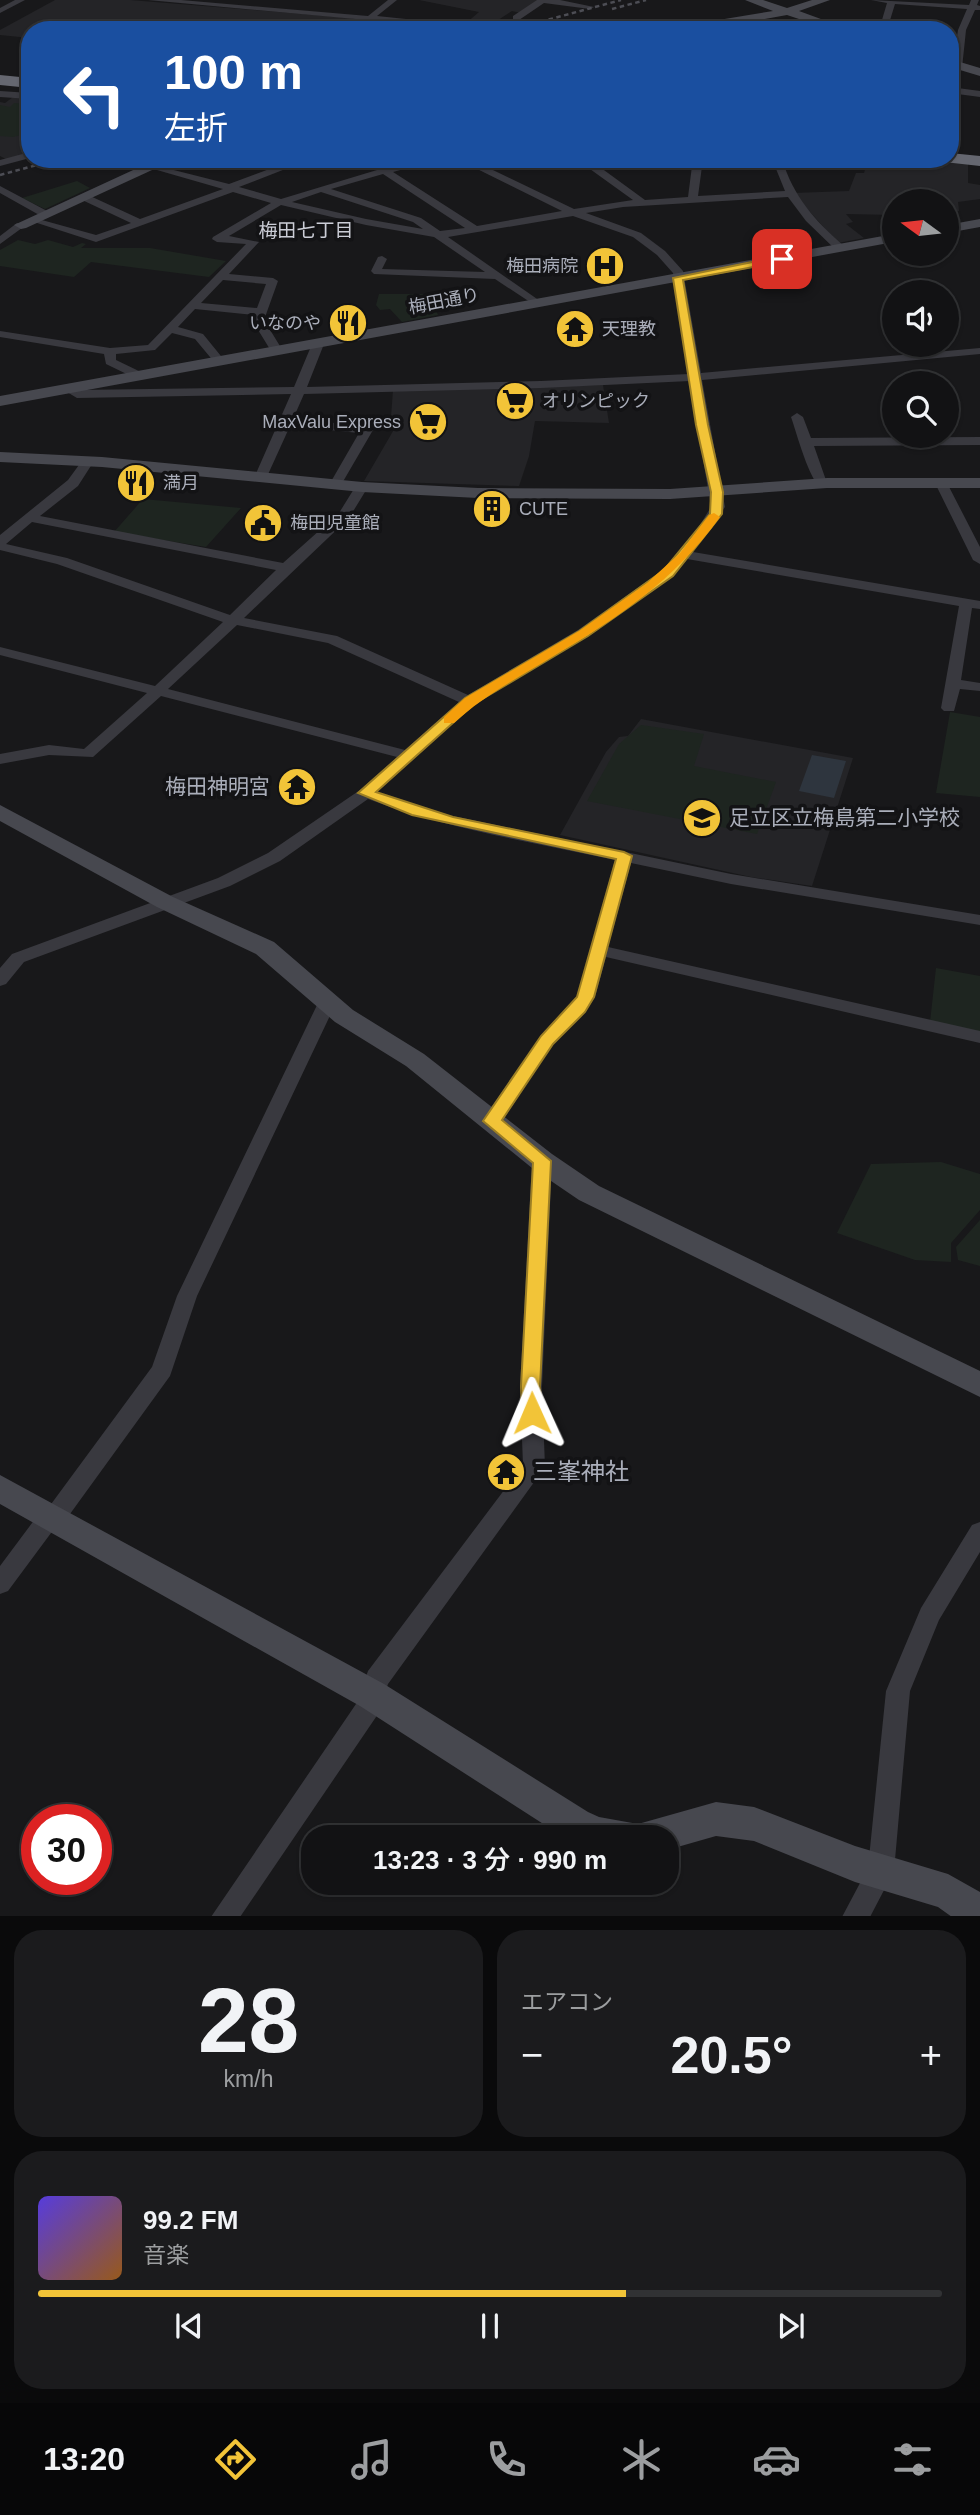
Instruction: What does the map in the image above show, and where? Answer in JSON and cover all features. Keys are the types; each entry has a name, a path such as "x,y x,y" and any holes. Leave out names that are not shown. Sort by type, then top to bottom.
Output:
{"highway":[{"path":"0,78 21,79"},
{"path":"959,153 980,155"}],"street":[{"path":"0,11 21,0"},
{"path":"152,0 405,21"},
{"path":"244,8 256,0"},
{"path":"370,18 393,0"},
{"path":"516,18 543,0 590,7"},
{"path":"751,0 816,21"},
{"path":"735,21 788,12 824,0"},
{"path":"875,0 975,5 962,30 959,49"},
{"path":"886,21 891,2"},
{"path":"959,69 980,72"},
{"path":"959,91 980,94"},
{"path":"0,93 21,95"},
{"path":"2,162 21,157"},
{"path":"0,234 149,168"},
{"path":"160,168 278,203 406,230 439,234 643,202 790,194"},
{"path":"0,189 34,219 96,239 138,222 207,200 282,168"},
{"path":"381,168 473,228"},
{"path":"0,334 110,351 151,348 254,242 217,238 278,203 398,168"},
{"path":"0,980 18,958 224,883 274,857 366,793 469,701 583,633 660,579 685,555 716,514 717,492 694,377 679,273 661,253 640,237 571,212 481,168"},
{"path":"593,168 643,202"},
{"path":"693,200 697,168"},
{"path":"780,168 790,194 818,229 840,248"},
{"path":"321,189 417,220 536,303"},
{"path":"84,197 138,222"},
{"path":"0,242 34,219"},
{"path":"959,227 980,223"},
{"name":"梅田通り","path":"4,399 882,241"},
{"path":"382,259 376,266 378,272 498,276"},
{"path":"219,277 273,281 258,320 277,351"},
{"path":"191,305 261,312"},
{"path":"169,329 191,332 203,337 219,361"},
{"path":"260,478 318,344"},
{"path":"110,351 110,362 139,376"},
{"path":"68,389 77,394 694,377 869,364 980,351"},
{"path":"797,417 821,483"},
{"path":"286,422 367,430 335,485"},
{"path":"805,442 980,441"},
{"path":"0,457 88,461 335,485 478,493 717,492 821,483 980,483"},
{"path":"0,544 73,483 88,461"},
{"path":"941,483 980,560"},
{"path":"0,759 49,750 88,754 159,691 344,515 362,487"},
{"path":"30,518 286,568"},
{"path":"0,544 62,561 179,604 235,620 332,639 469,701"},
{"path":"685,555 973,604 949,708"},
{"path":"0,651 408,755"},
{"path":"954,684 980,687"},
{"path":"366,793 417,812 453,821 731,879 980,920"},
{"path":"0,812 166,902 265,948 327,1003 415,1060 542,1161 610,1205 980,1385"},
{"path":"492,1121 547,1040 579,1008 586,997 624,856"},
{"path":"598,950 980,1037"},
{"path":"0,1584 43,1526 54,1518 162,1370 187,1296 327,1003"},
{"path":"224,1916 367,1709 377,1679 534,1467 531,1387 542,1161"},
{"path":"0,1488 372,1695 577,1825"},
{"path":"855,1916 881,1871 898,1691 929,1615 980,1532"},
{"path":"679,1829 716,1819 754,1824 881,1871 948,1892 980,1914"}],"shaded area":[{"path":"55,0 130,0 352,18 354,21 21,21 21,37 0,35 0,30"},
{"path":"419,0 539,0 521,13 512,11 497,21 468,21 479,12"},
{"path":"13,97 21,97 21,156 6,159 0,156 0,102 5,103"},
{"path":"14,103 21,103 21,135 0,136 0,105 10,107"},
{"path":"959,163 968,163 968,183 980,185 980,199 959,202 959,189 882,189 882,215 846,214 853,222 846,224 864,238 838,243 793,193 849,191 856,173 864,173 865,168 959,168"},
{"path":"77,181 90,188 45,209 22,198"},
{"path":"18,240 35,244 48,240 73,247 86,244 81,248 150,248 226,261 209,277 91,262 74,277 0,266 0,250"},
{"path":"379,294 429,294 438,315 402,322 390,309 380,310 376,305"},
{"path":"603,385 609,423 535,421 529,456 519,486 364,481 396,426 396,418 391,417 393,390"},
{"path":"143,499 241,508 206,547 114,532"},
{"path":"950,712 980,717 980,797 936,793"},
{"name":"足立区立梅島第二小学校","path":"641,719 853,758 812,886 751,877 560,835 606,752 619,737 628,736"},
{"path":"641,725 704,734 694,766 776,782 757,834 587,801 619,744"},
{"path":"812,755 846,761 834,798 799,791"},
{"path":"936,968 980,976 980,1032 930,1022"},
{"path":"941,1162 980,1174 980,1210 951,1243 951,1262 915,1260 837,1233 871,1164"},
{"path":"980,1220 980,1266 958,1260 956,1247"}],"railway":[{"path":"543,21 621,0"},
{"path":"612,9 646,0"},
{"path":"0,175 26,168"}],"slow traffic":[{"path":"449,720 469,701 583,633 652,586 685,555 714,517"}],"place":[{"name":"梅田病院","path":"605,266"},
{"name":"いなのや","path":"348,323"},
{"name":"天理教","path":"575,329"},
{"name":"オリンピック","path":"515,401"},
{"name":"MaxValu Express","path":"428,422"},
{"name":"満月","path":"136,483"},
{"name":"CUTE","path":"492,509"},
{"name":"梅田児童館","path":"263,523"},
{"name":"梅田神明宮","path":"297,787"},
{"name":"足立区立梅島第二小学校","path":"702,818"},
{"name":"三峯神社","path":"506,1472"}],"district":[{"name":"梅田七丁目","path":"306,230"}],"route":[{"path":"532,1413 542,1161 492,1121 547,1040 579,1008 586,997 624,856 453,821 417,812 366,793 469,701 583,633 652,586 685,555 716,514 718,507 678,278 782,259"}]}
